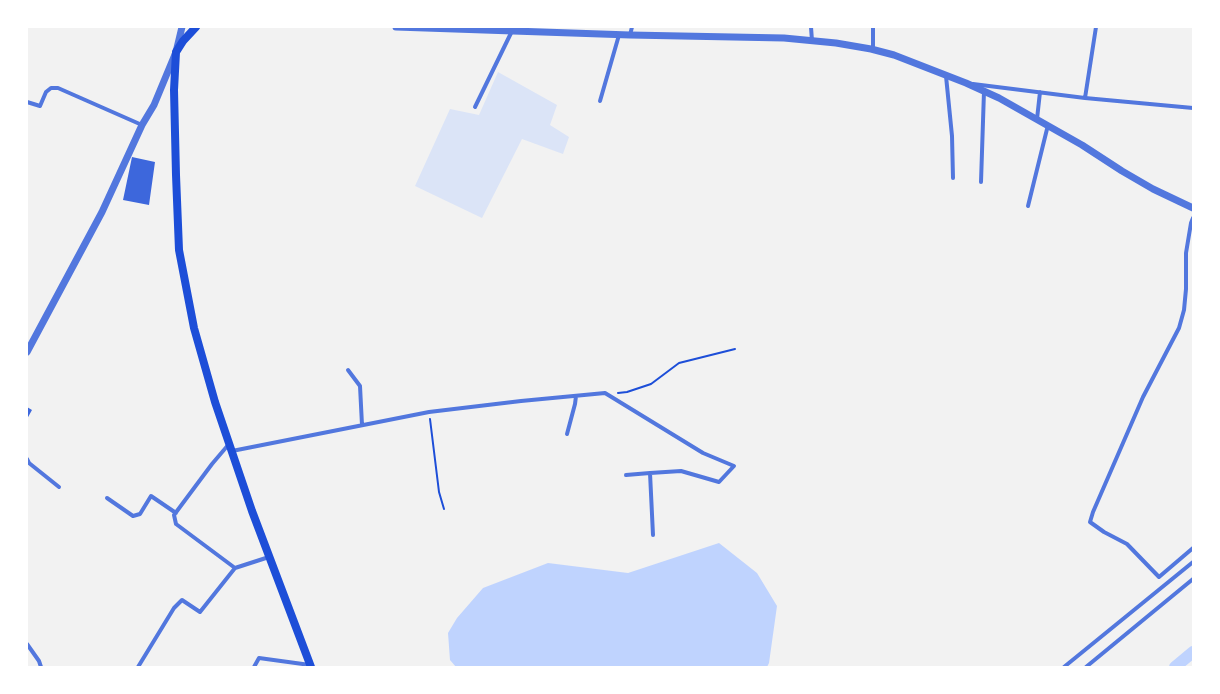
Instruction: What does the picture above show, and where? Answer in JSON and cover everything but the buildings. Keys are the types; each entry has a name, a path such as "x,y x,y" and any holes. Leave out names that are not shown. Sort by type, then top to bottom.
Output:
{"main road":[{"path":"196,27 182,41 176,52 174,98 179,250 194,328 215,402 252,511 310,666"}],"street":[{"path":"27,352 102,212 142,125 154,105 176,52 182,27"},
{"path":"396,27 618,35 784,38 836,43 873,49 894,55 984,91 1048,125 1154,189 1193,208"},
{"path":"630,35 632,27"},
{"path":"811,27 812,41"},
{"path":"873,27 873,49"},
{"path":"1085,98 1096,27"},
{"path":"475,107 512,31"},
{"path":"600,101 618,35"},
{"path":"946,76 952,136 953,178"},
{"path":"966,83 1085,98 1193,108"},
{"path":"27,102 40,106 46,92 51,88 58,88 142,125"},
{"path":"981,182 984,91"},
{"path":"1037,119 1040,92"},
{"path":"1028,206 1048,125"},
{"path":"1193,218 1186,253 1186,289 1184,310 1179,328 1143,397 1090,522 1104,532 1127,544 1159,576 1193,548"},
{"path":"348,370 360,386 362,425"},
{"path":"235,568 176,524 174,515 212,464 230,447 429,412 605,393 704,453 734,466 719,482 681,471 626,475"},
{"path":"567,434 576,396"},
{"path":"27,458 29,463 58,487"},
{"path":"650,473 653,535"},
{"path":"107,498 133,516 140,514 151,496 176,513"},
{"path":"138,667 174,608 182,600 200,612 235,568 269,557"},
{"path":"1064,667 1193,562"},
{"path":"1086,667 1193,579"},
{"path":"27,644 39,661 41,667"},
{"path":"254,667 259,658 310,666"}],"path":[{"path":"605,393 627,392 651,384 678,363 736,349"},
{"path":"429,412 439,492 444,508"}],"shaded area":[{"path":"498,72 557,105 550,125 569,137 563,154 522,139 482,218 415,186 450,109 479,115"}],"water":[{"path":"719,543 757,573 777,606 769,663 767,667 456,667 450,660 448,633 457,618 483,588 548,563 628,573"}],"waterway":[{"path":"1175,667 1193,652"}]}
